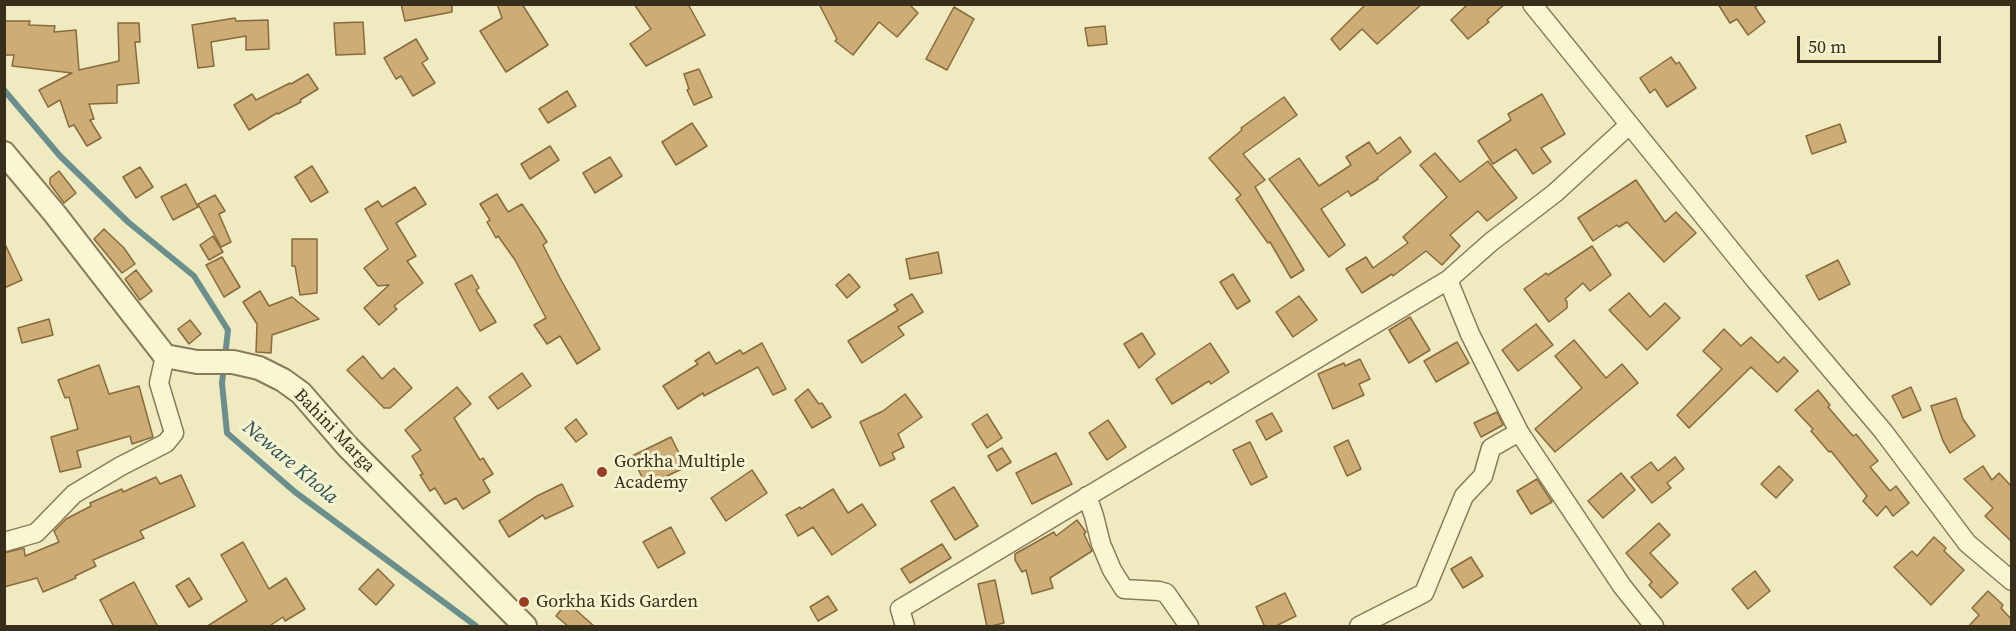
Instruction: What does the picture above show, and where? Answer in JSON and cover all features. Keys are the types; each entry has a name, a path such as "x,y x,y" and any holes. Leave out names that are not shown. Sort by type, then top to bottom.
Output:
{"street":[{"path":"1532,4 1756,281 1883,431 1967,543 2012,581"},
{"path":"905,627 900,609 1448,279 1491,242 1555,193 1629,125"},
{"path":"4,153 56,214 165,356 159,383 174,433 166,443 74,494 36,533 4,542"},
{"path":"1448,279 1470,334 1519,432 1622,586 1654,627"},
{"name":"Bahini Marga","path":"165,356 197,362 233,362 259,368 301,393 347,446 525,627"},
{"path":"1359,627 1424,593 1464,496 1483,476 1491,448 1519,432"},
{"path":"1087,496 1101,544 1112,570 1124,589 1166,593 1189,627"}],"building":[{"path":"401,4 452,4 452,12 405,21"},
{"path":"497,4 522,4 548,45 506,72 480,31 502,18"},
{"path":"634,4 688,4 705,35 646,66 630,44 651,29"},
{"path":"819,4 909,4 918,13 897,37 879,22 853,55 835,41 837,39"},
{"path":"1366,4 1422,4 1377,44 1362,29 1340,50 1331,39"},
{"path":"1468,4 1505,4 1487,20 1489,22 1468,39 1451,20"},
{"path":"1718,4 1760,4 1755,7 1765,22 1748,35 1737,19 1730,23"},
{"path":"954,7 974,19 947,70 926,59"},
{"path":"235,18 236,21 268,20 269,49 246,50 246,36 211,42 214,66 198,68 192,25"},
{"path":"4,21 30,21 29,25 55,26 54,32 76,30 79,70 119,61 118,23 139,23 140,42 135,42 139,83 117,85 117,103 89,104 94,119 90,120 101,138 87,146 74,125 69,127 60,100 48,107 39,90 72,73 12,66 14,55 4,55"},
{"path":"363,22 365,54 336,55 334,23"},
{"path":"1105,26 1107,44 1088,46 1085,28"},
{"path":"416,39 428,59 422,63 435,83 413,96 401,76 396,79 384,58"},
{"path":"1671,57 1676,64 1679,62 1696,88 1667,107 1655,89 1650,93 1640,78"},
{"path":"699,69 712,97 694,105 687,90 689,89 684,74"},
{"path":"308,74 318,89 300,100 301,102 249,130 234,105 252,94 256,100"},
{"path":"567,91 576,106 548,123 539,109"},
{"path":"1542,94 1565,134 1541,148 1551,162 1533,174 1516,149 1493,164 1478,141 1511,120 1508,114"},
{"path":"1284,97 1297,115 1243,154 1265,180 1255,187 1304,270 1291,278 1270,242 1268,243 1236,199 1241,195 1209,158 1242,130 1241,128"},
{"path":"692,123 707,146 676,165 662,142"},
{"path":"1840,124 1846,142 1812,154 1806,136"},
{"path":"1400,137 1411,152 1378,179 1351,196 1348,191 1321,209 1345,245 1329,257 1269,179 1299,158 1319,186 1351,165 1346,157 1369,142 1377,154"},
{"path":"550,146 559,160 530,179 521,164"},
{"path":"1435,153 1460,182 1488,161 1517,198 1487,221 1478,211 1450,235 1460,246 1442,265 1426,251 1393,276 1392,274 1362,293 1346,269 1366,257 1373,268 1408,243 1403,237 1447,197 1420,165"},
{"path":"610,157 622,176 595,193 583,173"},
{"path":"312,166 328,192 311,202 295,177"},
{"path":"140,167 153,187 136,198 123,177"},
{"path":"59,171 76,193 64,203 50,184 50,178"},
{"path":"1636,180 1665,222 1676,212 1696,233 1664,262 1627,222 1619,227 1617,225 1593,241 1578,218"},
{"path":"186,184 198,207 173,220 161,197"},
{"path":"415,187 426,204 396,223 416,256 407,261 423,283 394,306 397,309 379,325 364,308 389,285 378,286 364,268 388,249 365,209 378,201 382,207"},
{"path":"497,194 508,212 522,204 539,229 547,242 543,245 600,349 577,364 560,336 547,344 534,325 546,318 515,260 498,236 496,238 487,222 490,220 480,204"},
{"path":"215,195 225,211 219,214 231,242 221,247 198,204"},
{"path":"104,229 124,248 135,264 122,273 94,239"},
{"path":"213,236 223,252 209,260 200,245"},
{"path":"292,239 317,239 317,293 300,295 295,266 292,266"},
{"path":"4,242 22,280 4,288"},
{"path":"1592,246 1611,275 1590,291 1583,283 1565,299 1567,308 1549,322 1524,289"},
{"path":"938,252 942,273 910,279 906,259"},
{"path":"222,257 240,287 224,297 206,265"},
{"path":"1838,260 1850,284 1819,300 1806,276"},
{"path":"136,270 152,291 140,300 125,279"},
{"path":"849,274 860,287 847,298 836,285"},
{"path":"1233,274 1250,301 1237,309 1220,282"},
{"path":"472,275 479,288 476,290 496,322 480,331 455,284"},
{"path":"260,291 269,306 292,297 319,319 272,335 271,353 256,352 257,324 243,302"},
{"path":"1629,293 1650,317 1665,303 1680,318 1647,350 1609,310"},
{"path":"912,294 923,312 898,327 904,335 862,363 848,341 898,310 894,305"},
{"path":"1299,296 1317,320 1293,337 1276,312"},
{"path":"1410,317 1430,350 1409,363 1389,330"},
{"path":"49,319 53,335 22,343 18,328"},
{"path":"190,320 201,334 189,344 178,329"},
{"path":"1536,324 1553,345 1518,371 1502,350"},
{"path":"1724,329 1741,346 1751,337 1778,363 1784,357 1798,371 1777,392 1751,367 1689,428 1677,415 1722,369 1703,351"},
{"path":"1142,333 1155,354 1139,368 1124,344"},
{"path":"1574,340 1606,378 1622,364 1638,383 1555,452 1535,429 1582,388 1555,356"},
{"path":"1457,342 1469,363 1436,382 1424,361"},
{"path":"762,343 786,389 773,395 758,367 704,396 703,393 678,409 663,386 698,364 695,361 709,352 716,364 740,350 743,354"},
{"path":"1210,343 1229,372 1211,384 1209,381 1172,404 1156,379"},
{"path":"363,356 382,379 394,368 412,388 390,408 384,408 347,370"},
{"path":"1360,359 1370,379 1359,384 1364,395 1333,409 1318,374"},
{"path":"99,365 109,394 139,386 153,437 132,444 130,436 77,451 81,467 60,472 51,437 78,429 69,397 65,398 58,380"},
{"path":"522,373 531,386 498,409 489,397"},
{"path":"457,387 471,404 454,418 480,460 483,458 493,474 483,480 490,492 463,509 456,498 445,504 435,488 430,491 412,456 421,450 405,430"},
{"path":"1911,387 1921,410 1903,418 1892,396"},
{"path":"808,389 819,404 822,403 831,417 812,428 795,400"},
{"path":"1818,390 1830,405 1828,407 1853,436 1856,434 1878,461 1870,467 1890,491 1896,486 1909,503 1893,516 1886,506 1877,516 1863,501 1867,496 1795,410"},
{"path":"905,394 922,417 898,434 904,447 892,453 895,459 880,466 860,422 883,411"},
{"path":"1956,398 1963,419 1975,436 1950,453 1943,441 1931,406"},
{"path":"1497,412 1503,425 1481,437 1474,423"},
{"path":"1272,413 1282,431 1266,440 1256,421"},
{"path":"987,414 1002,438 987,448 972,424"},
{"path":"576,419 587,434 576,442 565,428"},
{"path":"1108,420 1126,447 1107,460 1089,433"},
{"path":"671,437 686,467 646,486 632,456"},
{"path":"1348,440 1361,469 1347,476 1334,447"},
{"path":"1250,442 1267,477 1251,485 1233,450"},
{"path":"1002,448 1011,462 997,471 988,456"},
{"path":"1056,453 1072,484 1032,504 1016,473"},
{"path":"1675,457 1684,469 1667,483 1671,488 1652,503 1631,477 1651,462 1658,471"},
{"path":"1779,466 1793,480 1776,498 1761,484"},
{"path":"1983,466 1992,480 1999,473 2012,487 2012,542 1985,516 1993,508 1964,479"},
{"path":"752,470 767,493 726,521 711,498"},
{"path":"1621,473 1635,490 1603,518 1588,501"},
{"path":"181,475 195,506 140,531 144,538 93,560 96,566 75,576 76,578 43,592 37,578 4,587 4,553 24,548 25,556 59,542 54,531 66,519 91,506 90,503 122,489 123,492 156,477 160,484"},
{"path":"1537,479 1552,502 1531,514 1517,491"},
{"path":"562,484 573,506 545,519 543,515 509,537 499,521 537,496"},
{"path":"954,487 978,526 955,540 931,501"},
{"path":"833,489 848,513 862,504 876,525 832,555 813,527 798,536 786,515 800,507 801,509"},
{"path":"1077,520 1086,532 1084,534 1092,551 1050,578 1053,588 1032,594 1026,570 1022,572 1015,560 1015,554 1054,532 1056,536"},
{"path":"1659,523 1670,535 1650,553 1678,583 1661,598 1649,585 1652,582 1626,553"},
{"path":"671,527 685,553 658,568 643,542"},
{"path":"1934,537 1946,548 1944,551 1964,570 1931,605 1894,567 1912,551 1917,556"},
{"path":"243,542 269,589 286,578 305,609 285,621 283,617 268,627 206,627 247,601 221,555"},
{"path":"942,544 951,558 910,583 901,569"},
{"path":"1471,557 1483,576 1463,588 1451,569"},
{"path":"378,569 394,585 376,605 359,589"},
{"path":"1755,571 1770,591 1748,609 1732,589"},
{"path":"189,578 202,599 189,607 176,586"},
{"path":"995,580 1004,623 987,627 978,584"},
{"path":"134,582 158,627 114,627 100,600"},
{"path":"1988,591 2003,605 2001,608 2012,620 2012,627 1968,627 1979,615 1972,608"},
{"path":"1285,593 1296,616 1274,627 1265,627 1256,607"},
{"path":"828,596 837,610 818,621 810,607"},
{"path":"567,602 595,627 569,627 556,616"}],"waterway":[{"name":"Neware Khola","path":"4,90 60,156 128,222 194,276 228,330 222,383 227,433 295,492 476,626"}],"place":[{"name":"Gorkha Multiple Academy","path":"602,472"},
{"name":"Gorkha Kids Garden","path":"524,602"}]}
